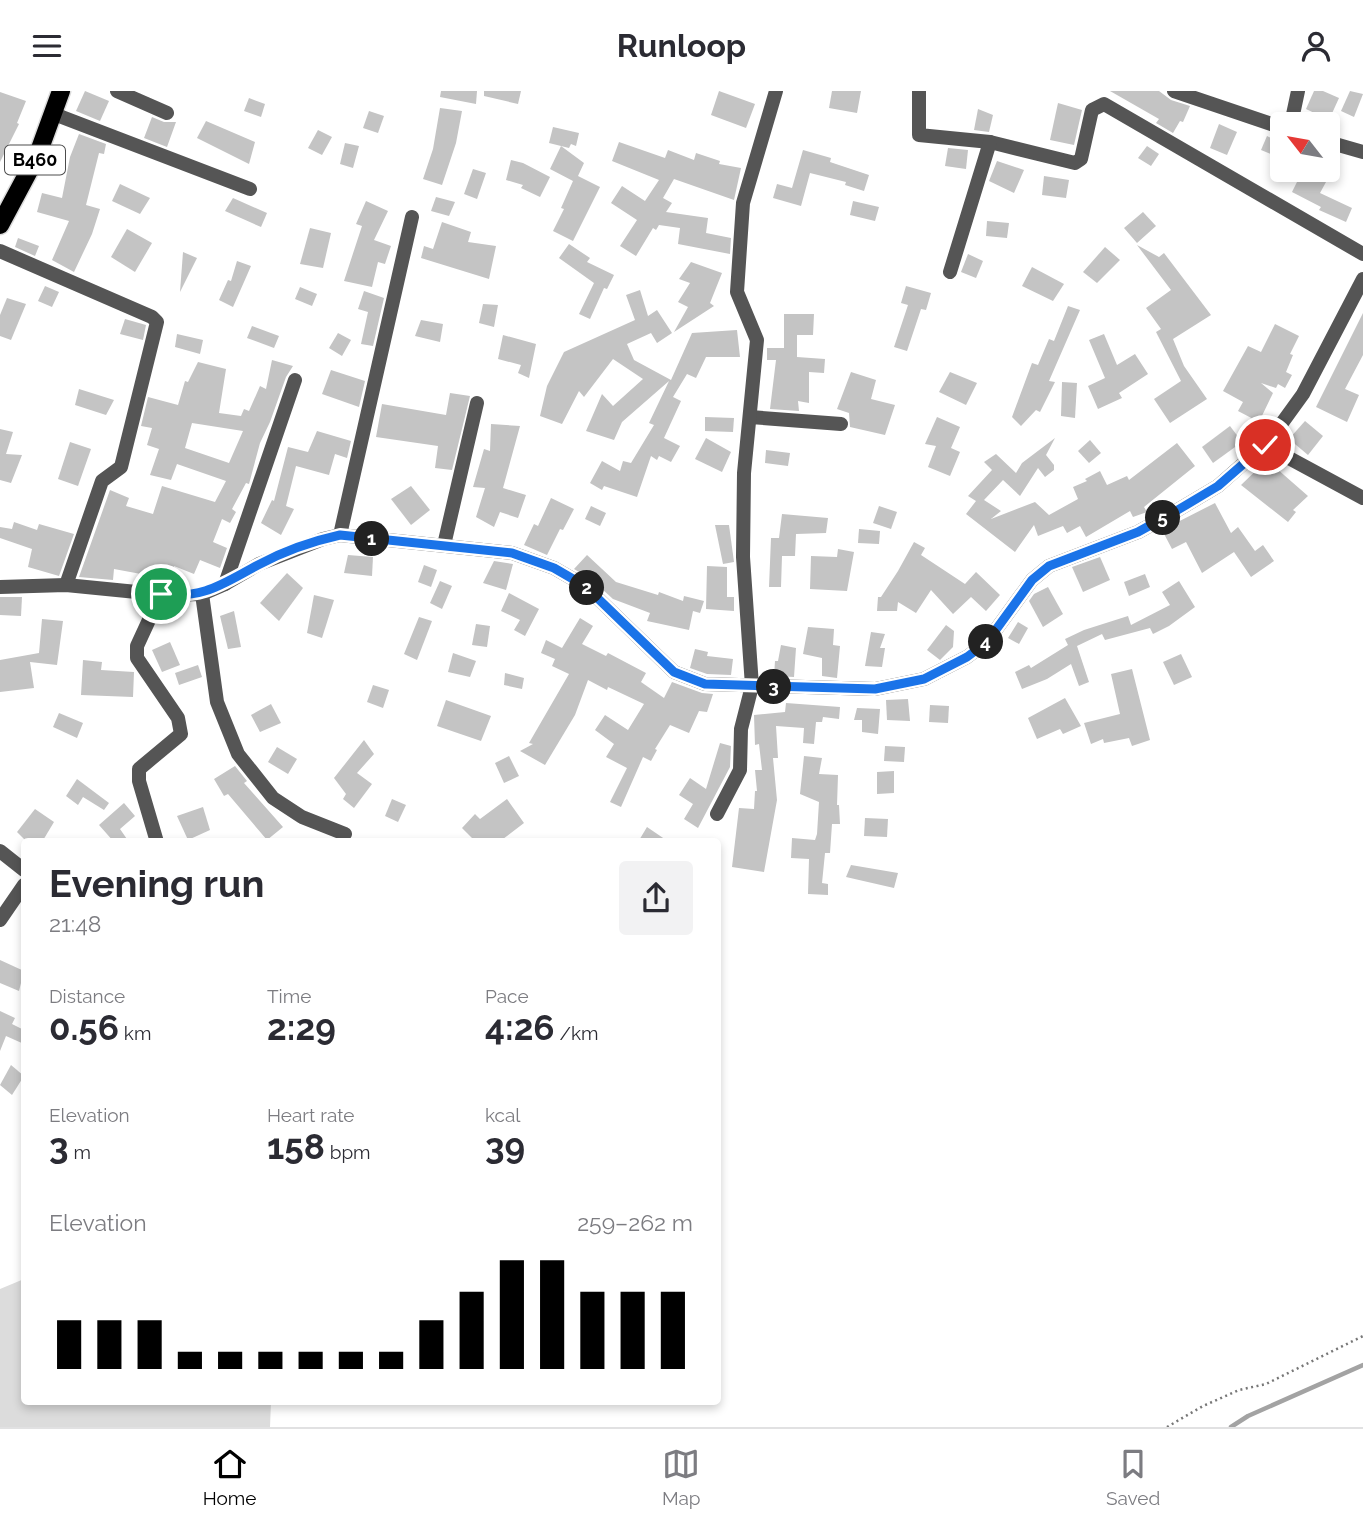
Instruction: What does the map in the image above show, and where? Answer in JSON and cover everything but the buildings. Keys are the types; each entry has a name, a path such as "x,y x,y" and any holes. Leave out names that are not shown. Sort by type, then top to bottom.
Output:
{"main road":[{"name":"B460","path":"0,225 38,154 61,91"}],"street":[{"path":"117,91 167,113"},
{"path":"717,814 740,770 741,729 752,686 743,557 744,473 757,340 737,292 743,203 776,91"},
{"path":"919,91 919,135 990,142 1075,163 1081,159 1092,110 1104,104 1363,254"},
{"path":"1174,91 1270,124"},
{"path":"1294,112 1298,91"},
{"path":"54,114 250,189"},
{"path":"950,272 990,142"},
{"path":"1340,145 1363,152"},
{"path":"340,535 412,217"},
{"path":"0,251 152,317 157,322 121,467 102,481 66,585"},
{"path":"0,587 66,585 161,594 202,594 225,585 259,564 340,535 444,545 512,553 554,568 585,586 674,672 705,684 875,689 924,679 967,657 987,642 1032,580 1049,566 1138,532 1176,511 1218,486 1265,445 1303,394 1363,279"},
{"path":"225,585 296,380"},
{"path":"444,545 477,403"},
{"path":"750,417 841,424"},
{"path":"1265,445 1363,498"},
{"path":"156,838 139,781 139,769 181,734 178,718 137,658 136,646 161,594"},
{"path":"202,594 217,702 239,754 273,798 302,817 345,834"},
{"path":"0,851 21,868"},
{"path":"0,919 21,889"}],"path":[{"path":"1167,1427 1203,1406 1239,1390 1266,1384 1363,1336"}],"shaded area":[{"path":"21,1280 21,1405 271,1405 270,1427 0,1427 0,1289"}],"waterway":[{"path":"1231,1427 1248,1416 1363,1365"}],"route":[{"path":"161,594 202,594 225,585 259,564 340,535 512,553 554,568 585,586 674,672 705,684 875,689 924,679 967,657 987,642 1032,580 1049,566 1138,532 1176,511 1218,486 1265,445"}]}
